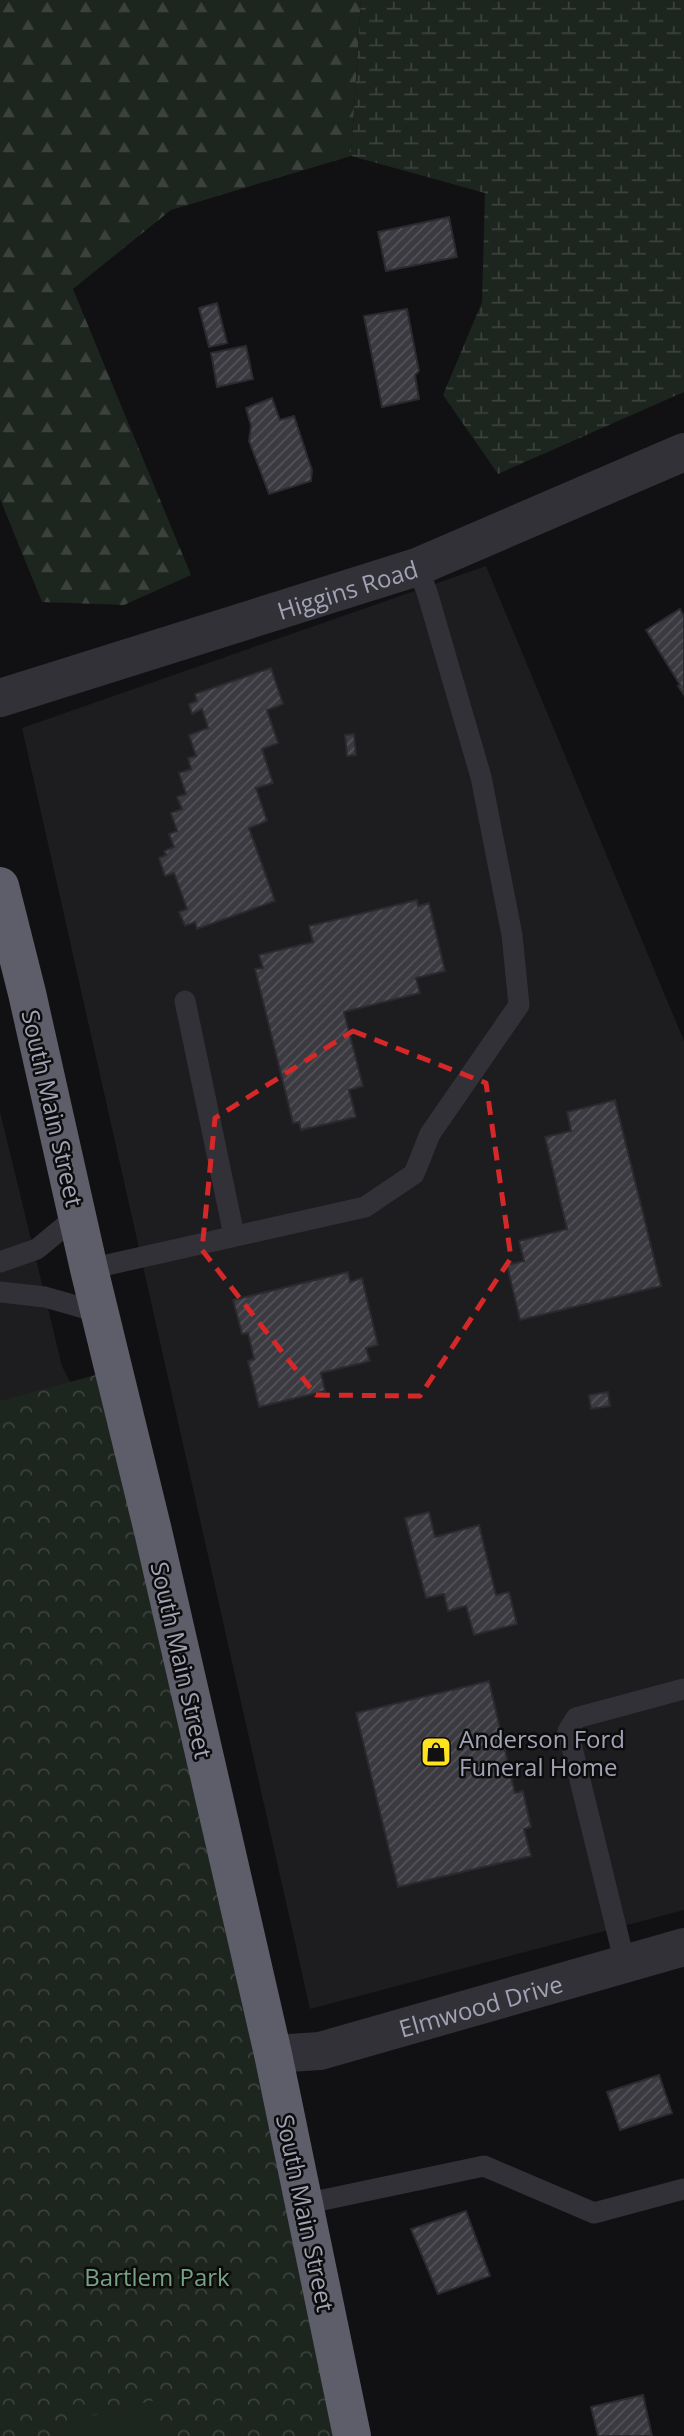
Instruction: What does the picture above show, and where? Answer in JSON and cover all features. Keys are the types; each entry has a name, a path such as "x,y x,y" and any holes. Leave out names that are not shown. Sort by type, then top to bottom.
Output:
{"highway":[{"name":"South Main Street","path":"0,886 273,2054 352,2436"}],"street":[{"name":"Higgins Road","path":"0,698 417,567 684,452"},
{"name":"Elmwood Drive","path":"273,2054 320,2051 684,1947"}],"lane":[{"path":"89,1269 365,1207 414,1174 430,1134 519,1005 512,935 481,777 427,592 417,567"},
{"path":"185,1001 234,1235"},
{"path":"0,1262 37,1249 78,1215"},
{"path":"0,1292 45,1297 101,1313"},
{"path":"625,1964 568,1731 576,1718 684,1689"},
{"path":"304,2204 484,2166 594,2213 684,2189"}],"highlighted area":[{"path":"353,1031 486,1083 511,1258 420,1396 316,1395 202,1250 215,1118"}],"shaded area":[{"path":"486,566 684,1041 684,1910 310,2009 22,728"},
{"path":"0,1112 62,1366 73,1388 0,1407"}],"green space":[{"path":"0,0 361,0 351,156 171,210 73,289 191,575 124,605 42,602 0,499"},
{"path":"361,0 684,0 684,392 498,474 443,395 482,302 485,193 351,156"},
{"name":"Bartlem Park","path":"114,1370 352,2436 0,2436 0,1401"},
{"path":"155,2400 163,2436 56,2436 76,2420"}],"building":[{"path":"449,217 457,257 386,271 378,232"},
{"path":"217,303 227,343 209,347 199,308"},
{"path":"407,309 419,371 415,375 419,399 382,407 364,316"},
{"path":"246,346 253,379 217,387 211,353"},
{"path":"272,398 280,420 294,416 312,470 311,481 269,494 249,441 251,426 246,408"},
{"path":"680,609 684,616 684,695 646,630"},
{"path":"271,668 283,704 267,710 278,743 262,749 273,783 256,788 267,821 249,828 275,901 197,929 195,922 185,926 179,912 187,909 174,873 165,876 159,858 166,855 164,851 174,847 169,834 177,831 171,813 182,809 177,797 186,794 179,773 191,769 188,758 196,756 189,735 208,728 202,709 192,714 189,704 197,701 195,694"},
{"path":"354,734 356,755 347,756 345,735"},
{"path":"417,900 418,906 429,903 445,971 416,978 420,993 344,1012 363,1086 349,1090 356,1117 301,1130 299,1122 293,1123 255,969 263,968 259,955 313,942 309,926"},
{"path":"615,1100 661,1286 520,1320 507,1265 524,1261 519,1241 567,1229 545,1137 571,1131 567,1112"},
{"path":"348,1272 350,1282 362,1278 378,1345 366,1348 370,1361 321,1373 325,1391 259,1407 248,1361 254,1359 248,1333 242,1334 233,1300"},
{"path":"608,1392 610,1406 591,1409 589,1395"},
{"path":"429,1512 435,1537 479,1525 496,1595 509,1592 517,1624 474,1635 466,1606 448,1611 444,1594 426,1598 405,1518"},
{"name":"Anderson Ford Funeral Home","path":"489,1681 515,1793 523,1791 531,1827 524,1829 531,1856 398,1887 356,1713"},
{"path":"659,2075 672,2113 620,2130 607,2092"},
{"path":"466,2211 490,2276 438,2294 411,2229"},
{"path":"643,2395 652,2436 598,2436 591,2407"}],"place":[{"name":"Anderson Ford Funeral Home","path":"436,1752"}]}
